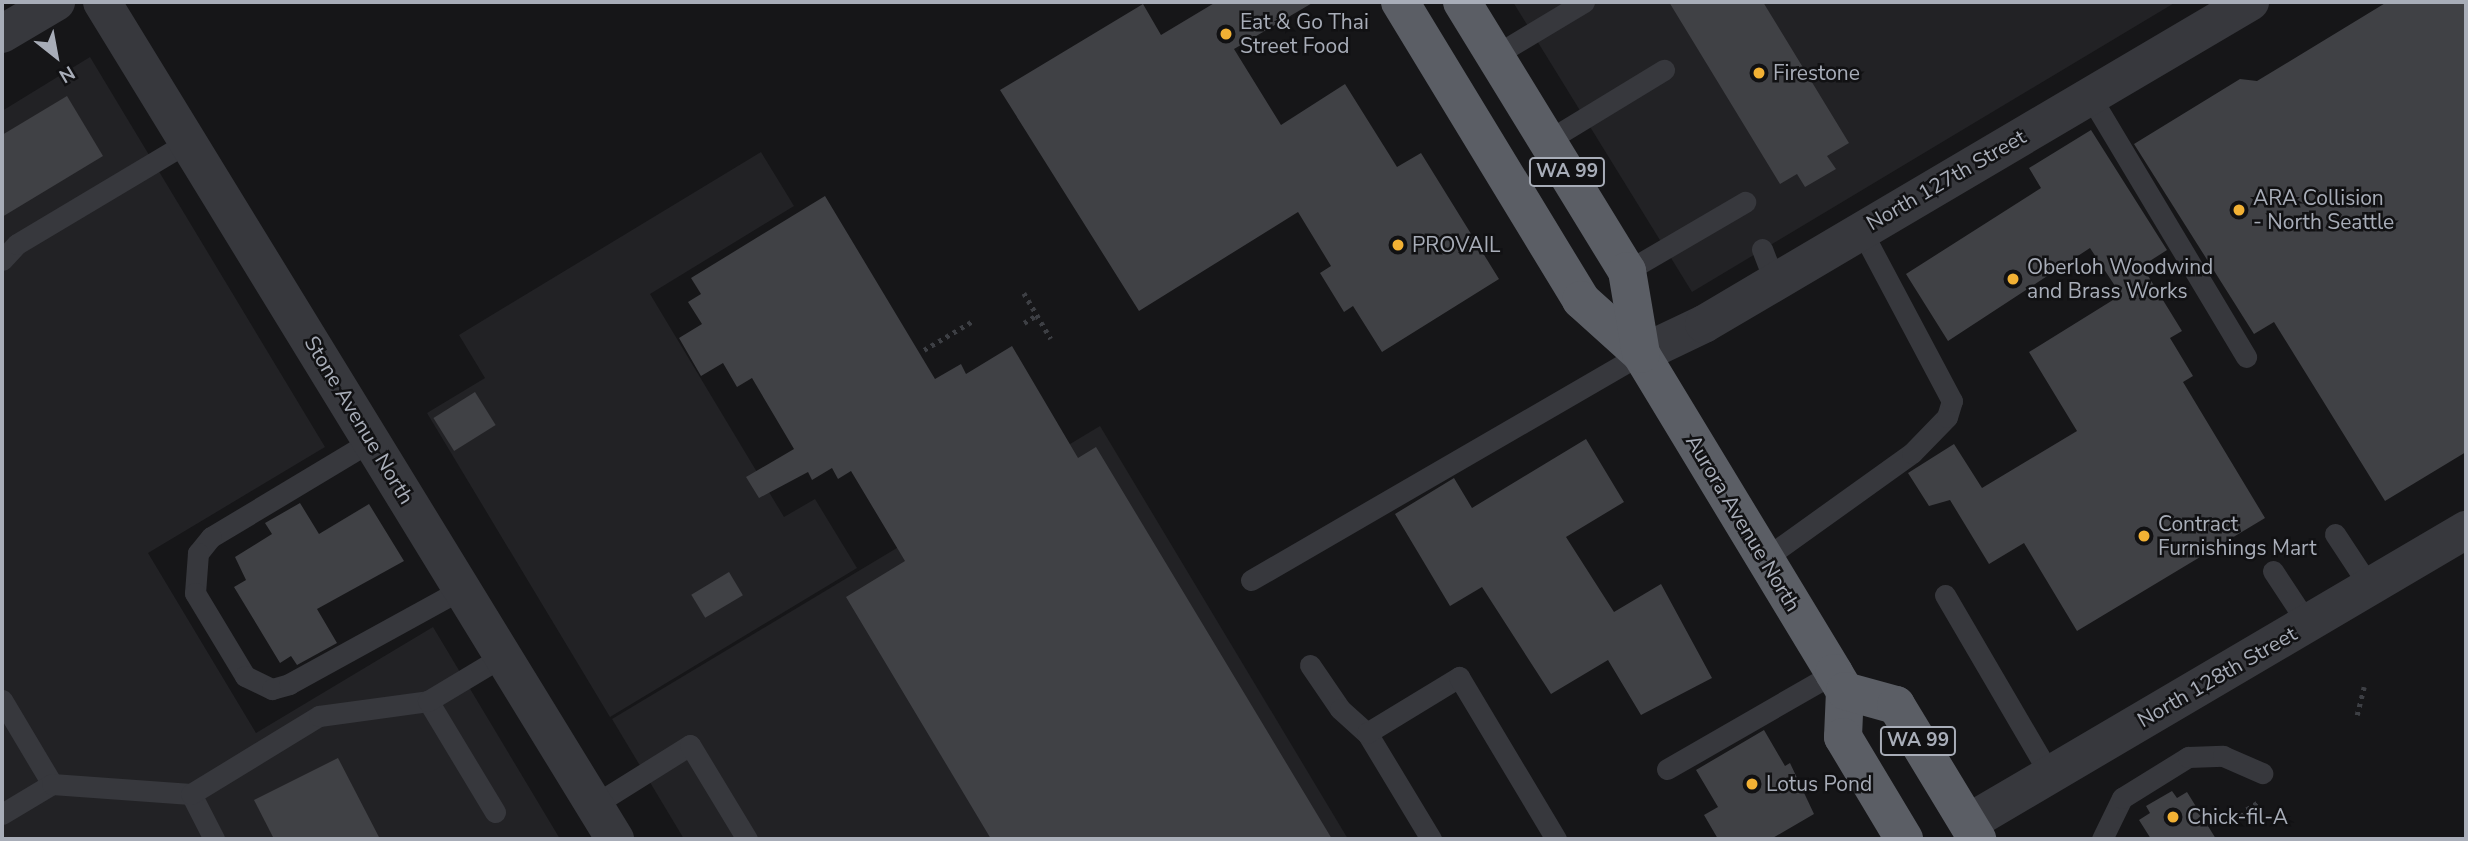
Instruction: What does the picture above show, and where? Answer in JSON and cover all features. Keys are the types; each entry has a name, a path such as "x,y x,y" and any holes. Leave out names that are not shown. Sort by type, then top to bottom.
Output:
{"highway":[{"name":"Aurora Avenue North","path":"1401,2 1581,300 1641,355 1839,682"},
{"name":"Aurora Avenue North","path":"1462,2 1628,271 1641,355"},
{"name":"WA 99","path":"1904,839 1843,737 1839,682 1896,705 1973,831"}],"street":[{"path":"2,34 56,2"},
{"name":"Stone Avenue North","path":"102,2 615,839"},
{"name":"North 127th Street","path":"1641,355 1768,264 1861,230 2090,96 2212,11 2250,2"},
{"name":"North 128th Street","path":"1973,831 2050,775 2466,530"}],"lane":[{"path":"1494,56 1584,2"},
{"path":"1547,141 1664,70"},
{"path":"2090,96 2246,357"},
{"path":"2,260 17,244 188,142"},
{"path":"1628,271 1745,202"},
{"path":"1764,559 1912,453 1947,416 1952,401 1861,230"},
{"path":"1251,580 1641,355"},
{"path":"371,441 211,537 198,553 195,593 245,676 272,689 289,684 462,589"},
{"path":"2335,534 2370,587"},
{"path":"2273,570 2308,624"},
{"path":"1945,595 2050,775"},
{"path":"2,814 52,784 191,794 319,716 428,701 503,656"},
{"path":"1311,664 1340,709 1367,733 1431,839"},
{"path":"1367,733 1459,677 1556,839"},
{"path":"1667,769 1839,682"},
{"path":"2,700 52,784"},
{"path":"428,701 495,812"},
{"path":"594,805 690,746 747,839"},
{"path":"2102,839 2122,798 2188,757 2223,756 2262,773"},
{"path":"191,794 214,839"}],"path":[{"path":"1024,293 1051,339"},
{"path":"1024,323 1037,315"},
{"path":"924,350 971,322"},
{"path":"2357,715 2364,687"},
{"path":"2225,822 2253,806"}],"shaded area":[{"path":"1513,2 2176,2 1692,292"},
{"path":"90,57 325,447 148,553 256,733 433,627 560,839 2,839 2,111"},
{"path":"761,152 794,206 650,294 784,517 815,499 857,568 610,717 427,413 485,378 459,335"},
{"path":"1100,426 1348,839 684,839 612,719"}],"building":[{"path":"1216,2 1314,2 1234,49 1281,125 1345,84 1397,167 1421,153 1499,279 1382,352 1353,306 1344,312 1320,273 1331,266 1298,212 1139,311 1000,90 1143,4 1161,35"},
{"name":"Firestone","path":"1669,2 1763,2 1849,143 1827,156 1836,169 1805,187 1797,174 1780,184"},
{"path":"2387,2 2466,2 2466,452 2385,501 2274,322 2254,334 2134,144 2240,79 2257,81"},
{"path":"67,96 103,156 2,217 2,135"},
{"path":"2091,130 2167,250 2142,266 2182,331 2170,338 2193,376 2183,382 2265,518 2077,631 2024,543 1989,564 1950,500 1929,506 1908,473 1954,444 1982,488 2077,431 2029,352 2121,295 2090,248 1948,341 1906,274 2041,188 2029,168"},
{"path":"825,196 935,379 961,364 966,374 1012,346 1078,458 1096,447 1332,839 991,839 846,597 905,561 851,471 838,479 832,468 812,480 808,472 759,498 746,477 794,449 752,378 737,387 723,363 701,376 679,338 702,324 688,302 701,294 691,278"},
{"path":"475,392 496,425 454,451 433,418"},
{"path":"1586,439 1624,502 1566,537 1614,612 1661,584 1712,678 1641,715 1608,660 1551,694 1482,587 1450,606 1395,514 1454,478 1472,508"},
{"path":"300,503 319,534 369,504 404,561 317,609 337,643 297,665 291,656 280,663 234,587 246,580 235,557 272,534 265,523"},
{"path":"729,572 743,595 705,618 691,595"},
{"name":"Lotus Pond","path":"1764,730 1785,766 1790,763 1814,814 1771,839 1718,839 1704,815 1718,807 1696,770"},
{"path":"338,758 380,839 274,839 254,800"},
{"name":"Chick-fil-A","path":"2172,791 2177,798 2187,792 2216,839 2151,839 2139,820 2150,813 2146,806"}],"place":[{"name":"Eat & Go Thai Street Food","path":"1226,34"},
{"name":"Firestone","path":"1759,73"},
{"name":"ARA Collision - North Seattle","path":"2239,210"},
{"name":"PROVAIL","path":"1398,245"},
{"name":"Oberloh Woodwind and Brass Works","path":"2013,279"},
{"name":"Contract Furnishings Mart","path":"2144,536"},
{"name":"Lotus Pond","path":"1752,784"},
{"name":"Chick-fil-A","path":"2173,817"}]}
